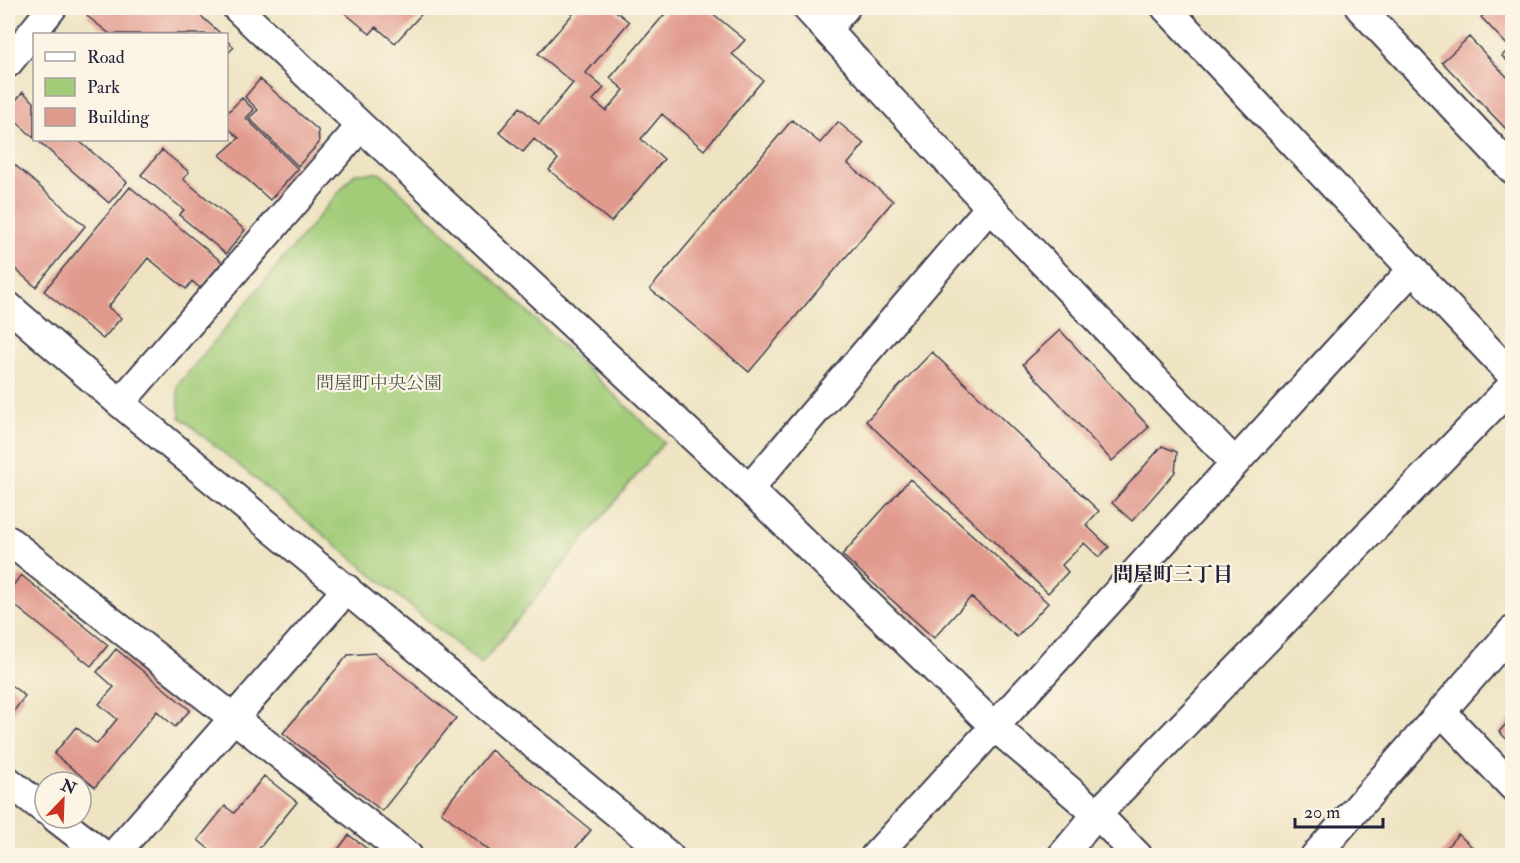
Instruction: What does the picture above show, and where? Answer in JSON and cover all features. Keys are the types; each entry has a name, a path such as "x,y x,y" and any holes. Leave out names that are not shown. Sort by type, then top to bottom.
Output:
{"street":[{"path":"8,63 52,8"},
{"path":"237,8 749,489 995,727 1097,814 1138,855"},
{"path":"807,8 990,207 1234,462"},
{"path":"827,29 845,8"},
{"path":"1166,8 1512,375"},
{"path":"1360,8 1512,170"},
{"path":"120,403 361,126"},
{"path":"749,489 990,207"},
{"path":"875,855 995,727 1413,268"},
{"path":"8,306 120,403 669,855"},
{"path":"1062,855 1097,814 1512,386"},
{"path":"8,540 408,855"},
{"path":"113,855 346,589"},
{"path":"1315,855 1512,631"},
{"path":"1441,711 1512,786"},
{"path":"8,781 33,801"},
{"path":"72,830 105,855"}],"green space":[{"name":"問屋町中央公園","path":"355,173 381,173 664,442 481,664 180,417 177,386"}],"building":[{"path":"94,8 192,8 220,33 109,33 87,16"},
{"path":"339,8 427,8 395,43 376,27 370,34"},
{"path":"578,8 612,8 629,22 586,73 604,88 593,100 606,111 624,90 610,78 670,8 706,8 745,40 732,54 763,80 704,150 662,114 641,139 664,159 611,222 549,170 558,159 534,139 523,152 499,132 520,107 539,124 573,83 538,54"},
{"path":"1491,8 1510,8 1512,10 1512,66 1502,56 1510,48 1481,17"},
{"path":"1469,37 1512,82 1512,126 1508,131 1442,62"},
{"path":"228,42 234,47 228,53"},
{"path":"260,79 318,130 319,143 298,166 249,118 258,110 245,97"},
{"path":"23,92 33,101 33,137 8,114 8,110"},
{"path":"242,98 254,110 246,118 298,169 270,200 220,155 239,138 228,128 228,112"},
{"path":"792,120 820,143 838,122 864,144 848,164 893,201 749,372 650,289"},
{"path":"38,141 79,141 127,182 109,203"},
{"path":"162,150 189,172 183,179 245,230 226,254 179,215 184,210 141,175"},
{"path":"8,159 85,226 36,287 8,263"},
{"path":"130,187 222,262 200,288 192,281 186,289 148,258 108,307 121,318 103,339 44,291"},
{"path":"1060,330 1149,427 1112,461 1023,364"},
{"path":"932,352 1099,511 1086,525 1109,547 1099,557 1084,543 1062,565 1068,572 1048,593 866,421"},
{"path":"1162,446 1177,452 1175,472 1132,521 1112,503"},
{"path":"910,479 1048,603 1017,637 971,597 934,638 842,555"},
{"path":"21,575 108,645 91,666 8,600 8,592"},
{"path":"116,649 190,710 175,727 157,711 95,787 93,770 74,770 54,754 76,727 97,744 117,719 99,704 114,687 97,672"},
{"path":"375,653 456,718 382,811 283,733 348,655"},
{"path":"8,683 25,696 8,719"},
{"path":"1512,717 1512,744 1499,732"},
{"path":"491,750 591,830 569,856 496,856 441,812"},
{"path":"264,776 297,802 253,856 217,856 198,840 225,806 234,813"},
{"path":"1458,834 1482,856 1439,856"},
{"path":"349,835 376,856 333,856"}],"district":[{"name":"問屋町三丁目","path":"1173,574"}]}
